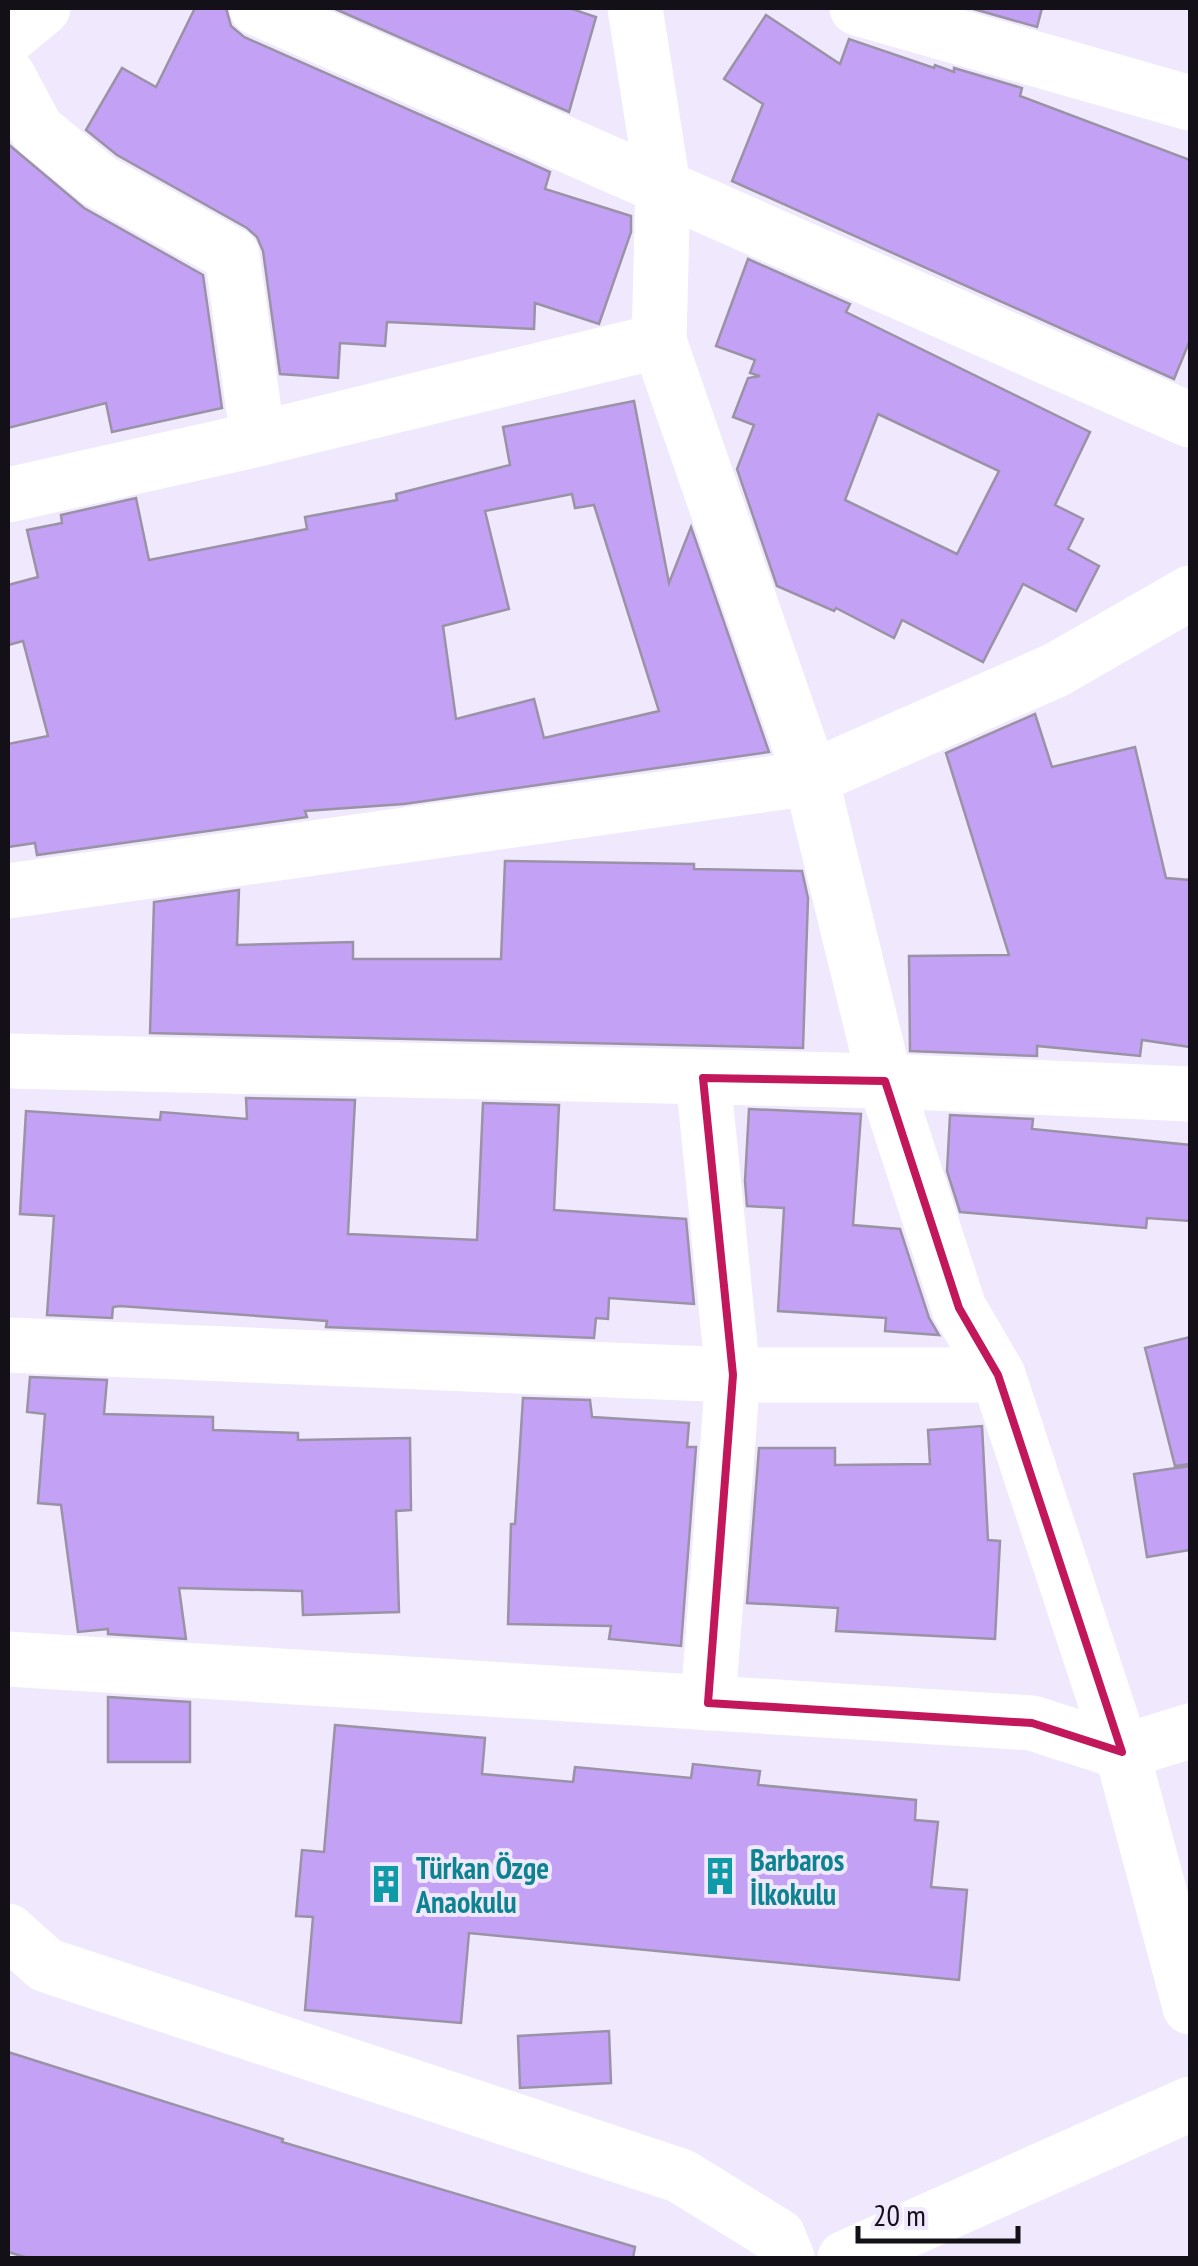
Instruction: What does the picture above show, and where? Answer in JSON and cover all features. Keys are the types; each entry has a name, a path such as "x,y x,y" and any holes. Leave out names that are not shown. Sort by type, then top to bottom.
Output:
{"street":[{"path":"8,37 43,8"},
{"path":"257,8 1190,420"},
{"path":"635,8 662,186 659,341 811,778 885,1081 958,1308 998,1376 1122,1752 1190,2007"},
{"path":"857,8 1190,103"},
{"path":"8,76 37,130 99,182 232,255 258,439"},
{"path":"8,495 258,439 659,341"},
{"path":"8,892 811,778 1056,670 1190,593"},
{"path":"8,1061 885,1081 1190,1094"},
{"path":"703,1078 733,1375 708,1704"},
{"path":"8,1345 733,1375 998,1376"},
{"path":"8,1659 1032,1723 1122,1752 1190,1731"},
{"path":"8,1931 46,1965 681,2176 778,2236 787,2258"},
{"path":"845,2258 1190,2104"}],"highlighted area":[{"path":"703,1078 885,1081 959,1308 998,1375 1122,1752 1032,1723 708,1703 733,1375"}],"building":[{"path":"195,8 226,8 231,26 244,37 550,172 545,189 631,216 631,232 599,324 535,303 534,329 387,322 385,346 340,343 338,378 280,374 263,251 257,237 117,155 86,130 122,68 156,87"},
{"path":"333,8 569,8 596,17 569,112"},
{"path":"970,8 1042,8 1037,27"},
{"path":"766,15 840,64 849,39 934,68 935,65 954,72 954,68 1022,88 1020,96 1190,160 1190,340 1174,379 732,181 763,104 724,79"},
{"path":"8,144 84,208 203,275 222,408 112,432 106,403 8,428"},
{"path":"748,259 850,304 846,312 1090,432 1055,505 1083,519 1068,549 1099,566 1076,611 1023,584 983,662 902,620 894,638 836,608 834,611 777,586 737,469 754,425 733,417 748,378 760,376 750,373 755,360 716,346","holes":["878,414 999,471 957,554 845,500"]},
{"path":"634,401 669,583 691,527 769,752 404,804 305,811 307,817 37,855 35,843 8,847 8,744 48,736 23,641 8,645 8,585 38,577 27,530 62,523 61,515 136,498 149,560 307,529 305,517 397,500 396,494 510,465 503,427","holes":["572,494 575,508 594,505 659,711 544,738 534,699 456,719 443,626 509,609 485,511"]},
{"path":"1035,714 1052,767 1135,747 1166,878 1190,880 1190,1047 1142,1040 1140,1056 1037,1046 1037,1056 910,1051 909,956 1009,955 946,753"},
{"path":"505,861 694,864 694,869 802,871 808,898 803,1048 150,1033 154,902 239,890 237,945 353,942 353,959 501,959"},
{"path":"246,1098 355,1100 348,1234 477,1240 483,1103 559,1105 554,1210 686,1219 694,1304 609,1298 608,1319 596,1318 594,1338 326,1327 327,1321 120,1306 113,1307 112,1318 47,1315 54,1216 20,1214 26,1111 160,1120 161,1112 247,1119"},
{"path":"749,1109 861,1114 853,1225 900,1229 929,1318 939,1335 885,1331 886,1318 778,1311 784,1208 747,1206"},
{"path":"950,1115 1033,1119 1032,1129 1190,1145 1190,1221 1147,1218 1146,1228 960,1212 947,1171"},
{"path":"1190,1337 1190,1464 1175,1466 1145,1348"},
{"path":"30,1377 107,1380 104,1414 213,1417 213,1430 298,1433 298,1440 410,1438 411,1510 396,1511 399,1612 303,1615 302,1591 179,1588 186,1639 108,1634 108,1629 78,1632 61,1505 38,1503 45,1414 27,1412"},
{"path":"523,1398 590,1400 592,1417 689,1423 687,1447 696,1447 681,1646 609,1639 611,1626 508,1624 511,1524 515,1524"},
{"path":"982,1426 988,1540 1000,1541 995,1639 836,1631 838,1608 747,1603 759,1448 835,1448 835,1465 930,1464 928,1430"},
{"path":"1190,1466 1190,1550 1147,1557 1134,1474"},
{"path":"108,1697 190,1702 190,1762 108,1762"},
{"path":"335,1725 485,1738 482,1774 573,1782 575,1767 691,1778 693,1764 760,1771 758,1785 916,1800 915,1820 938,1822 931,1887 967,1890 959,1980 469,1933 461,2023 305,2010 313,1917 296,1916 302,1850 324,1852"},
{"path":"609,2031 611,2083 520,2088 518,2036"},
{"path":"8,2052 283,2139 282,2142 635,2247 633,2258 28,2258 8,2252"}],"place":[{"name":"Barbaros İlkokulu","path":"720,1876"},
{"name":"Türkan Özge Anaokulu","path":"386,1884"}]}
